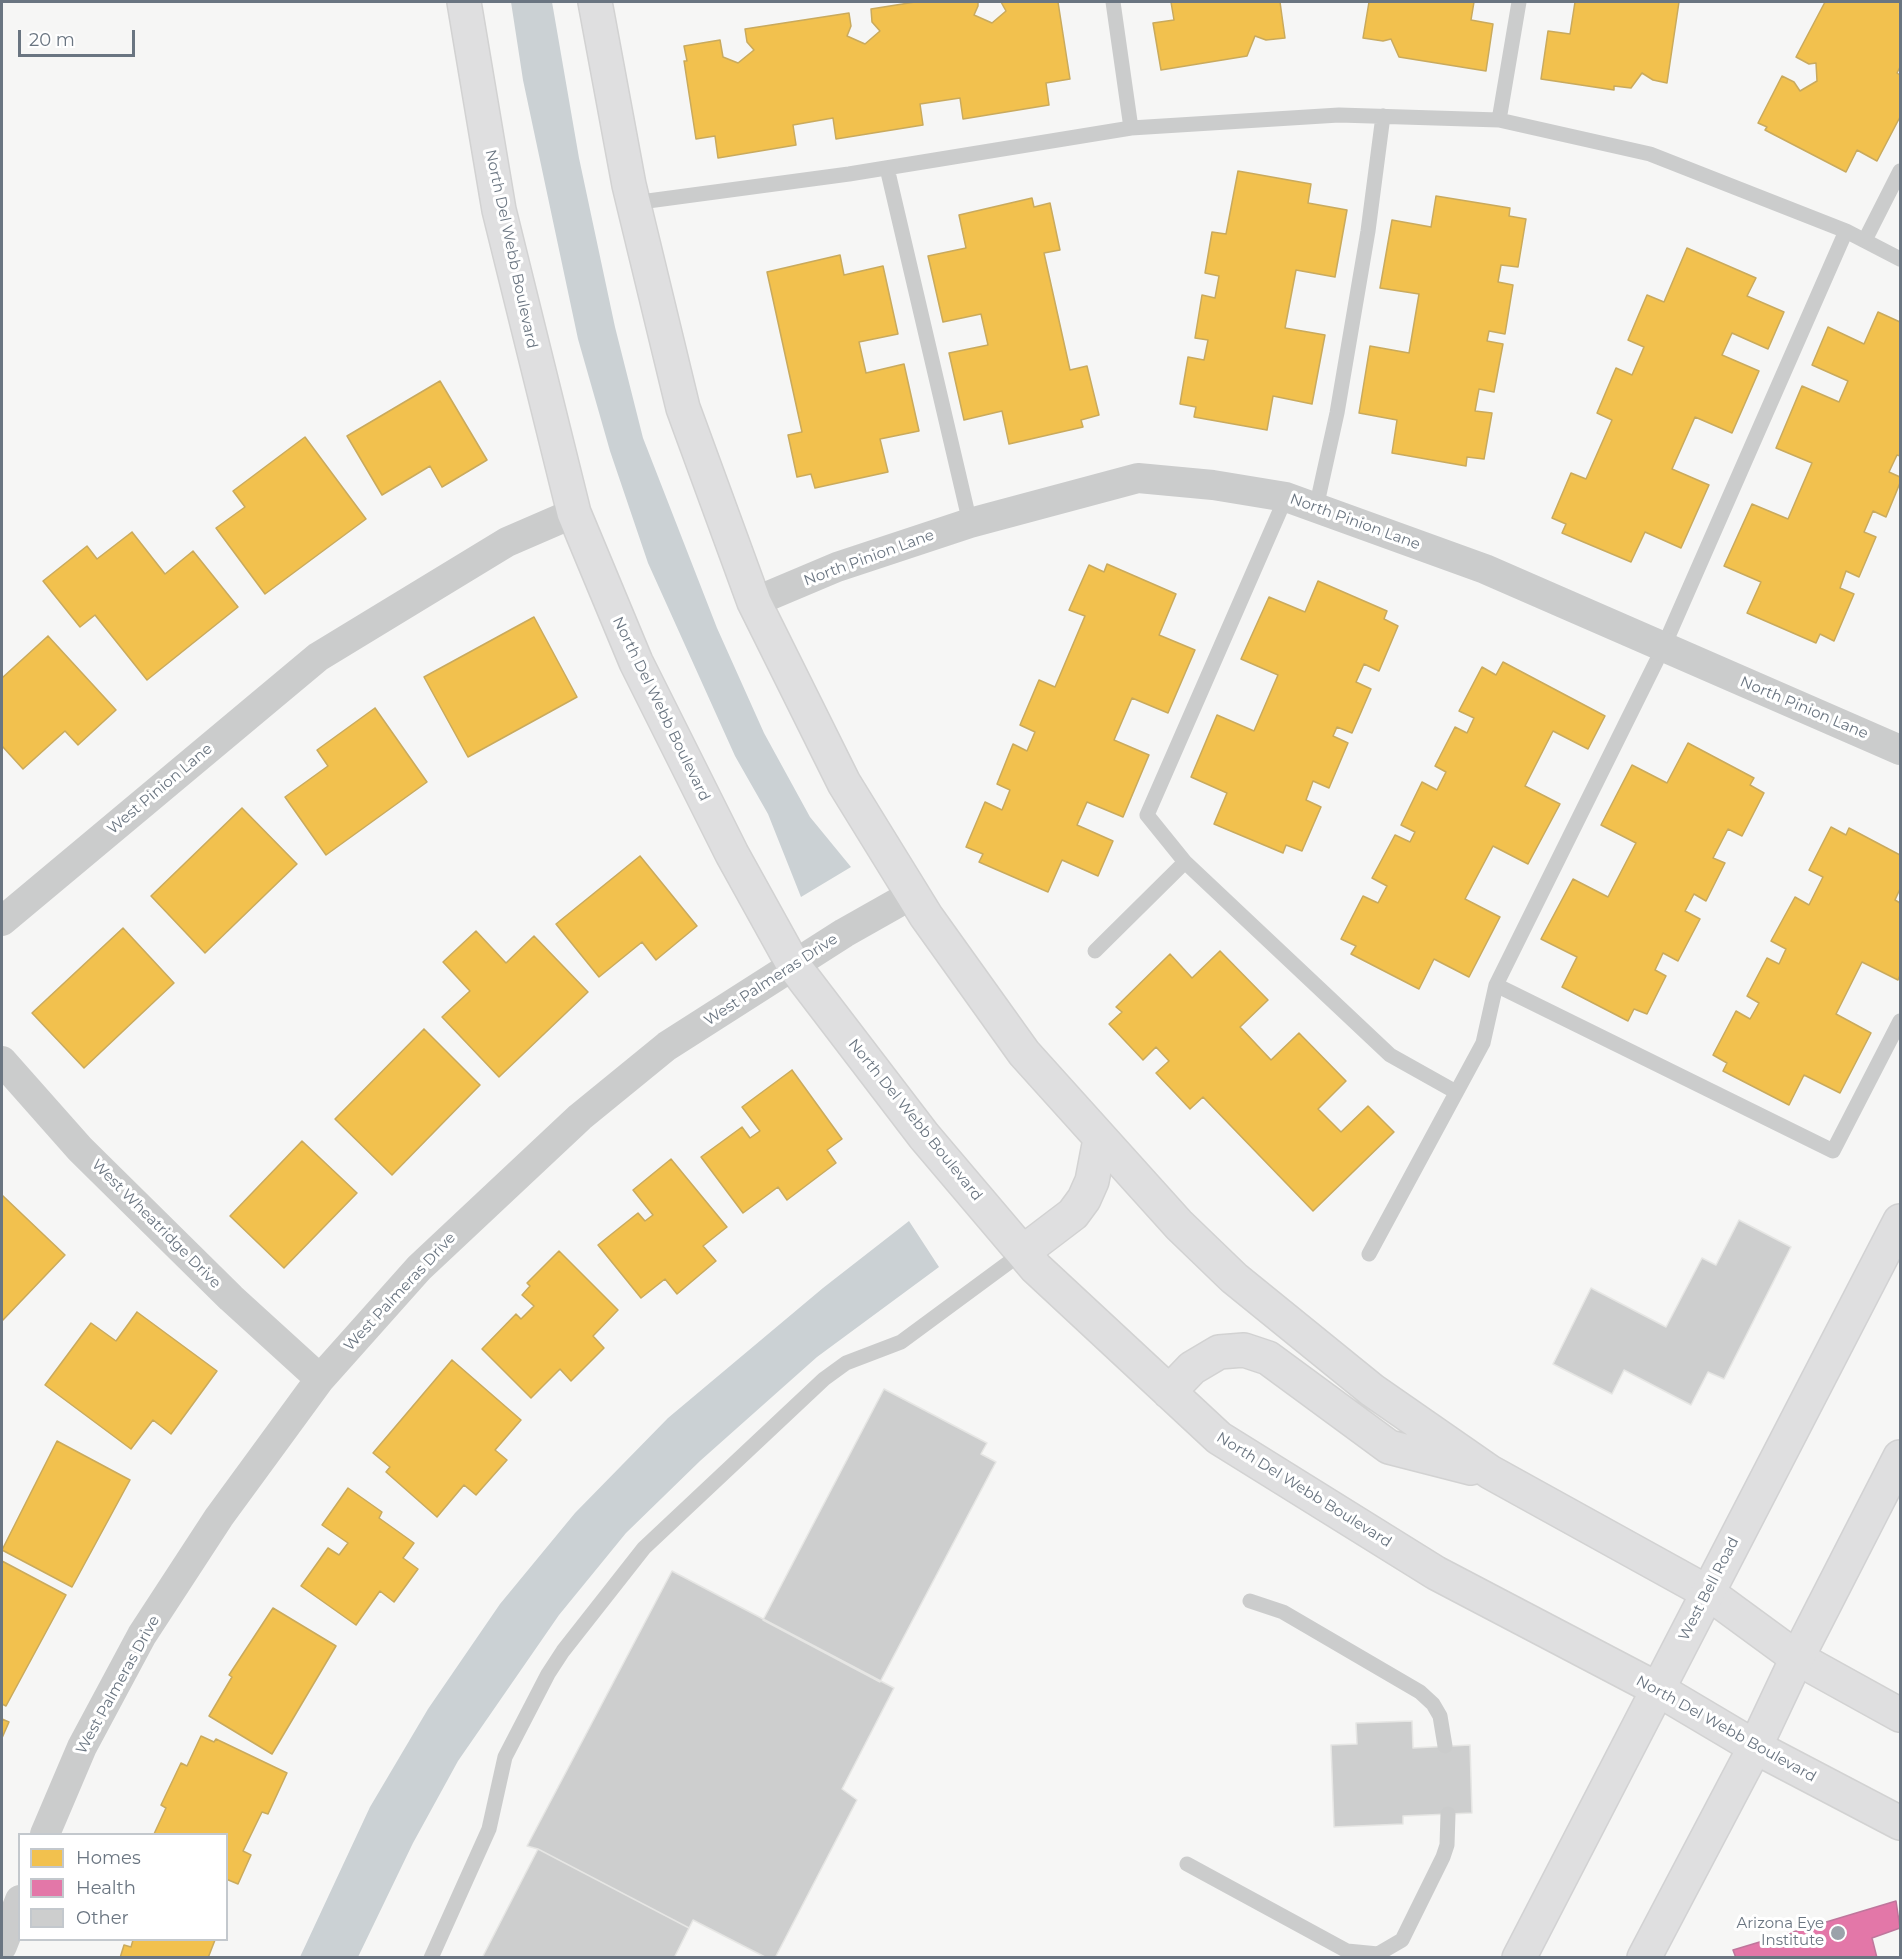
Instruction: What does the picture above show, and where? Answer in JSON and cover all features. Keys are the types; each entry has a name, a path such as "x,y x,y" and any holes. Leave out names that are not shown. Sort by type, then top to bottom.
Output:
{"street":[{"name":"North Del Webb Boulevard","path":"464,2 499,210 574,513 636,662 732,854 794,966 924,1136 1023,1252 1219,1438 1436,1573 1659,1690 1755,1747 1900,1823"},
{"path":"595,2 633,203 684,408 754,602 843,783 913,894 1024,1053 1179,1225 1243,1285 1372,1390 1490,1472 1707,1592 1797,1658 1900,1715"},
{"name":"North Pinion Lane","path":"754,602 837,567 970,523 1138,478 1213,485 1286,497 1485,569 1900,750"},
{"name":"West Pinion Lane","path":"2,921 318,657 507,542 574,513"},
{"name":"West Palmeras Drive","path":"45,1833 82,1747 142,1635 219,1517 320,1379 419,1268 580,1117 667,1047 913,894"},
{"name":"West Wheatridge Drive","path":"2,1061 88,1157 231,1298 320,1379"},
{"path":"1023,1252 1072,1214 1084,1198 1092,1181 1100,1139"},
{"name":"West Bell Road","path":"1519,1958 1900,1221"},
{"path":"1169,1392 1192,1368 1219,1352 1244,1350 1268,1358 1389,1447 1490,1472"},
{"path":"1644,1958 1755,1747 1797,1658 1900,1457"},
{"path":"2,1946 18,1905"}],"lane":[{"path":"1113,2 1131,128"},
{"path":"1499,120 1519,2"},
{"path":"633,203 887,168 1131,128 1339,115 1499,120 1650,154 1846,231 1900,259"},
{"path":"1316,508 1337,413 1362,265 1383,116"},
{"path":"887,168 970,523"},
{"path":"1865,240 1900,171"},
{"path":"1369,1254 1483,1043 1496,985 1663,648 1846,231"},
{"path":"1286,497 1148,815 1185,862 1390,1055 1456,1092"},
{"path":"1095,951 1185,862"},
{"path":"1496,985 1833,1151 1900,1021"},
{"path":"431,1958 489,1829 505,1757 548,1674 563,1651 644,1548 824,1379 846,1364 901,1342 1023,1252"},
{"path":"1250,1601 1283,1612 1420,1692 1433,1704 1440,1716 1445,1746"},
{"path":"1187,1864 1347,1951 1378,1954 1402,1940 1443,1857 1447,1845 1448,1814"}],"shaded area":[{"path":"511,2 552,2 579,158 615,327 643,438 717,628 764,733 810,817 851,867 801,897 768,814 735,756 648,563 610,451 578,339 523,80"},
{"path":"909,1221 939,1267 817,1357 700,1461 626,1533 559,1615 458,1761 413,1843 358,1957 300,1957 370,1807 428,1709 500,1604 575,1513 668,1418 823,1288"}],"building: Homes":[{"path":"915,2 978,2 974,15 992,23 1006,11 1001,2 1058,2 1070,79 1046,83 1049,105 963,119 960,98 920,104 923,125 836,139 833,118 793,125 796,145 718,158 715,136 696,139 684,61 687,61 684,46 720,40 723,57 738,63 754,50 747,42 745,29 849,13 851,26 847,36 865,44 880,31 872,22 871,9"},
{"path":"1171,2 1280,2 1285,38 1266,40 1255,36 1247,56 1161,70 1153,23 1174,20"},
{"path":"1369,2 1474,2 1471,20 1493,24 1486,71 1399,57 1391,39 1383,41 1363,38"},
{"path":"1575,2 1679,2 1667,83 1653,80 1642,73 1631,88 1614,86 1614,90 1541,79 1548,31 1570,34"},
{"path":"1825,2 1900,2 1900,67 1897,73 1900,75 1900,117 1877,161 1857,150 1846,172 1765,130 1767,127 1758,123 1782,76 1794,82 1800,91 1817,81 1816,63 1809,64 1796,57"},
{"path":"1238,171 1311,184 1308,203 1347,210 1335,277 1296,270 1285,328 1325,335 1312,404 1273,396 1267,430 1194,417 1196,407 1180,404 1188,357 1204,360 1208,340 1195,338 1202,295 1215,298 1219,276 1205,273 1212,232 1226,234"},
{"path":"1436,196 1510,208 1509,216 1526,219 1518,267 1501,265 1498,282 1513,285 1505,334 1489,331 1487,341 1503,344 1494,392 1479,389 1475,411 1492,413 1484,459 1467,457 1466,466 1392,453 1397,420 1359,413 1370,346 1409,353 1419,294 1380,288 1392,220 1431,227"},
{"path":"1032,198 1034,207 1050,203 1060,250 1044,253 1070,370 1087,366 1099,415 1081,420 1083,427 1009,444 1002,411 964,420 949,353 988,345 981,314 943,322 928,256 966,248 959,215"},
{"path":"1687,248 1756,278 1747,296 1784,312 1768,349 1732,333 1722,355 1759,371 1732,433 1695,417 1672,469 1709,485 1681,548 1645,532 1631,562 1562,533 1566,524 1552,518 1571,473 1586,479 1612,420 1597,413 1616,368 1632,375 1644,347 1628,340 1647,295 1664,302"},
{"path":"840,255 844,275 883,266 898,334 859,342 866,373 904,364 919,431 880,439 888,472 815,488 811,474 797,477 788,435 802,432 767,272"},
{"path":"1878,312 1900,322 1900,456 1897,455 1889,472 1900,477 1900,483 1886,517 1873,511 1864,532 1876,537 1859,577 1846,571 1840,588 1854,594 1834,641 1820,634 1816,643 1747,613 1761,582 1724,566 1752,504 1788,519 1812,463 1776,448 1802,386 1839,402 1848,381 1812,365 1828,327 1864,344"},
{"path":"440,381 487,460 442,487 430,466 382,495 347,436"},
{"path":"305,437 366,519 265,594 216,528 245,507 233,491"},
{"path":"132,532 165,574 193,551 238,607 147,680 95,615 80,627 43,581 87,546 97,559"},
{"path":"1107,564 1176,594 1159,635 1195,650 1168,713 1132,698 1114,740 1149,755 1123,817 1087,802 1077,825 1113,841 1098,876 1062,860 1048,892 979,862 983,854 966,847 985,802 1002,810 1010,790 997,784 1013,744 1027,751 1035,732 1020,725 1039,680 1055,687 1085,616 1069,610 1089,565 1104,572"},
{"path":"1318,581 1387,611 1384,619 1398,626 1379,671 1364,664 1356,682 1371,689 1352,733 1337,727 1333,736 1348,743 1329,788 1313,781 1306,800 1321,807 1302,851 1286,845 1283,853 1214,824 1227,793 1191,777 1217,715 1254,731 1278,675 1241,659 1269,597 1305,612"},
{"path":"534,617 577,697 468,757 424,677"},
{"path":"48,636 116,710 78,745 65,731 23,769 2,746 2,678"},
{"path":"1503,662 1605,716 1588,749 1553,731 1525,786 1560,804 1528,864 1493,846 1465,899 1500,917 1469,977 1434,959 1419,989 1351,954 1356,946 1341,939 1363,896 1378,903 1387,886 1372,878 1395,835 1410,842 1415,832 1401,825 1422,782 1437,790 1446,772 1435,766 1455,727 1467,733 1474,718 1459,711 1482,667 1496,675"},
{"path":"375,708 427,782 326,855 285,797 328,766 317,750"},
{"path":"1688,743 1754,778 1750,785 1764,793 1742,836 1728,829 1713,858 1725,863 1706,901 1694,894 1685,911 1700,919 1678,961 1663,953 1655,970 1666,976 1647,1014 1634,1009 1628,1021 1562,987 1577,957 1541,939 1573,879 1608,897 1636,843 1601,825 1632,765 1667,783"},
{"path":"242,808 297,864 205,953 151,896"},
{"path":"1831,827 1846,835 1849,828 1900,855 1900,889 1895,900 1900,903 1900,975 1898,980 1862,962 1836,1014 1871,1033 1840,1093 1804,1075 1789,1105 1723,1071 1727,1063 1713,1055 1736,1011 1750,1019 1759,1003 1747,996 1767,958 1779,964 1786,949 1771,941 1795,897 1809,905 1823,877 1809,870"},
{"path":"640,856 697,926 656,960 642,942 599,977 556,924"},
{"path":"123,928 174,983 84,1068 32,1013"},
{"path":"476,931 506,963 534,936 588,992 499,1077 442,1017 470,991 443,962"},
{"path":"1220,951 1268,1000 1240,1027 1271,1060 1299,1033 1346,1081 1318,1109 1341,1132 1368,1106 1394,1132 1313,1211 1203,1097 1190,1109 1156,1073 1169,1061 1156,1047 1143,1060 1109,1024 1122,1012 1116,1007 1170,954 1192,978"},
{"path":"424,1029 480,1085 392,1175 335,1119"},
{"path":"792,1070 842,1139 827,1150 836,1163 787,1200 778,1187 743,1213 701,1157 742,1127 750,1138 760,1131 742,1107"},
{"path":"302,1141 357,1193 284,1268 230,1216"},
{"path":"671,1159 727,1227 703,1246 716,1261 677,1294 665,1279 641,1298 598,1245 638,1213 645,1221 653,1215 633,1190"},
{"path":"2,1195 65,1255 3,1320 2,1318"},
{"path":"559,1251 618,1310 593,1336 604,1348 571,1381 560,1369 531,1398 482,1349 516,1314 521,1319 534,1306 522,1295 530,1286 527,1283"},
{"path":"137,1312 217,1371 171,1434 153,1420 131,1449 45,1385 91,1323 116,1341"},
{"path":"452,1360 521,1420 495,1450 507,1460 476,1495 464,1485 437,1517 386,1472 390,1467 373,1453"},
{"path":"57,1441 130,1480 72,1587 2,1550"},
{"path":"348,1488 382,1512 379,1518 414,1543 403,1558 418,1569 394,1602 380,1591 356,1625 301,1586 328,1548 339,1555 348,1543 322,1525"},
{"path":"2,1561 66,1595 6,1706 2,1704"},
{"path":"273,1608 336,1646 272,1754 209,1716 232,1677 229,1675"},
{"path":"2,1719 9,1722 2,1738"},
{"path":"201,1736 214,1742 216,1739 287,1773 268,1814 262,1812 243,1851 251,1855 238,1884 228,1880 228,1833 154,1833 166,1808 161,1805 181,1763 187,1766"},
{"path":"133,1941 215,1941 208,1958 120,1958 124,1945 131,1947"}],"building: Health":[{"name":"Arizona Eye Institute","path":"1896,1901 1900,1928 1872,1938 1877,1958 1736,1958 1733,1950"}],"building: Other":[{"path":"1739,1220 1791,1247 1724,1379 1708,1372 1691,1405 1624,1370 1612,1394 1553,1364 1591,1288 1666,1327 1702,1258 1716,1265"},
{"path":"884,1389 987,1443 981,1454 996,1462 880,1682 763,1620"},
{"path":"672,1571 894,1688 842,1789 857,1800 775,1958 767,1958 693,1920 689,1928 538,1849 527,1846"},
{"path":"1412,1721 1413,1748 1470,1745 1472,1813 1403,1816 1403,1824 1334,1827 1331,1745 1357,1744 1356,1723"},
{"path":"538,1849 689,1928 674,1958 482,1958"}],"place":[{"name":"Arizona Eye Institute","path":"1838,1933"}]}
